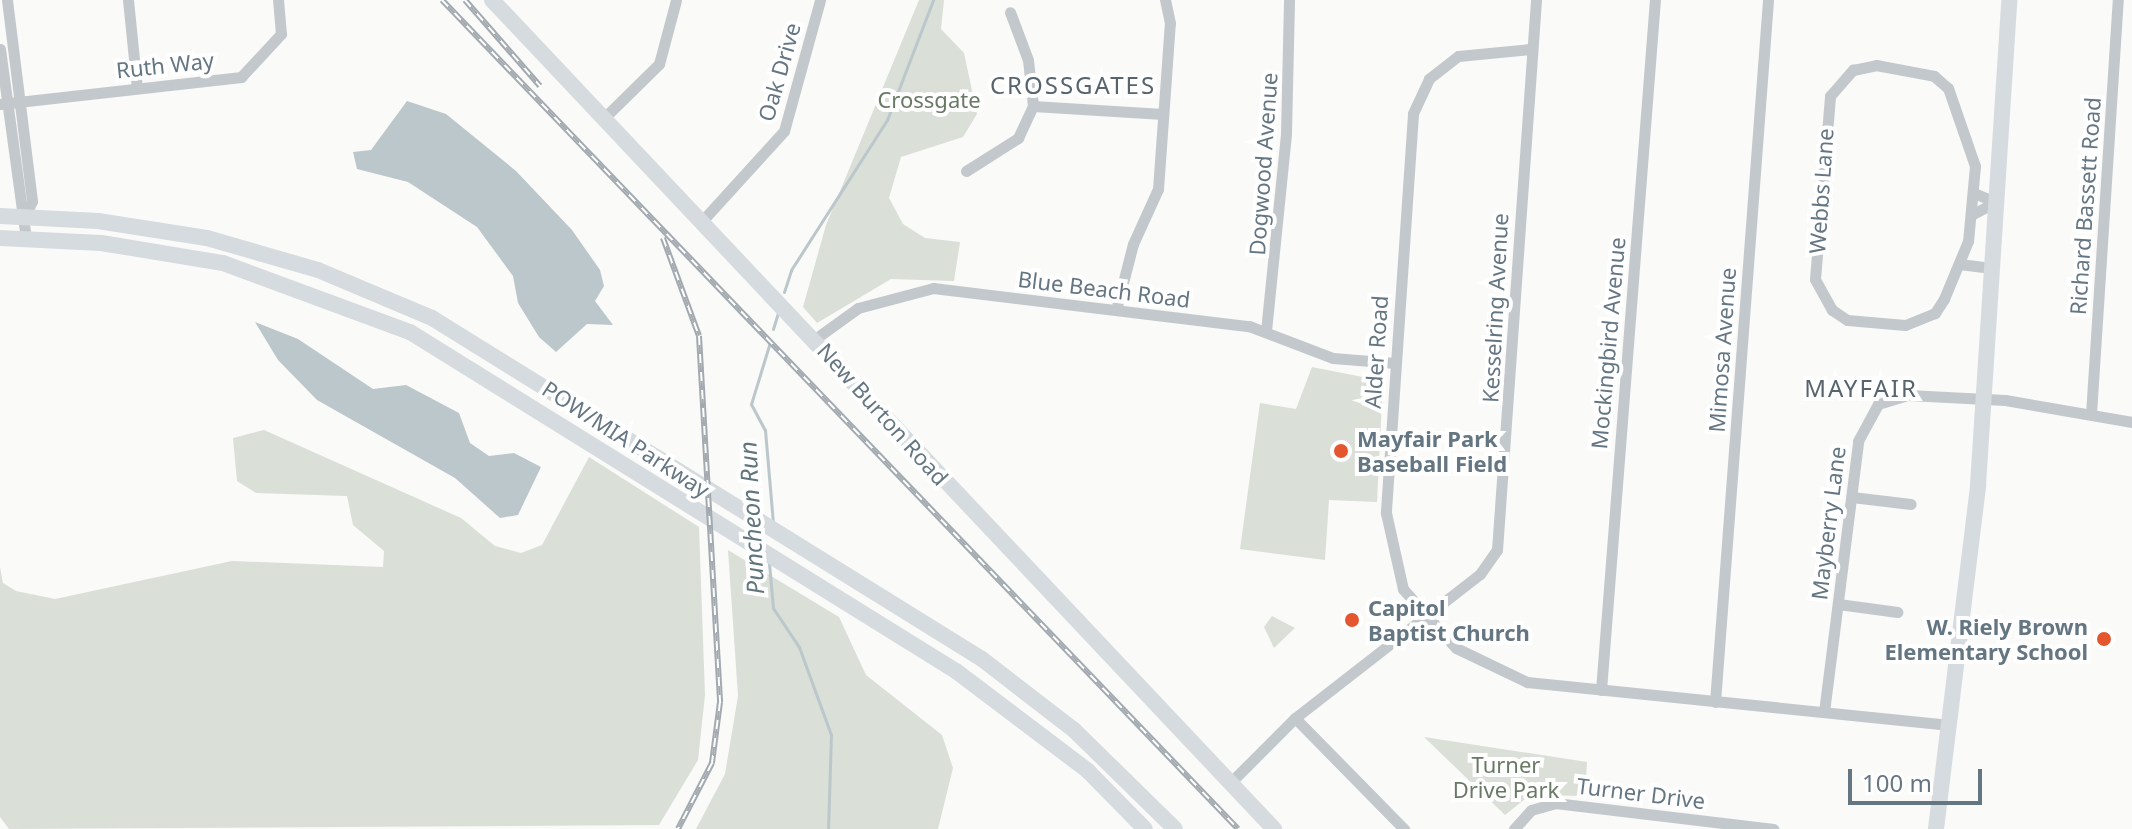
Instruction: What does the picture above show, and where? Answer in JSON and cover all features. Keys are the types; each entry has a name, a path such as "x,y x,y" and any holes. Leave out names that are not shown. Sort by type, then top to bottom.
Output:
{"main road":[{"name":"New Burton Road","path":"492,0 703,220 1274,829"},
{"path":"1936,829 1984,399 2009,0"},
{"name":"POW/MIA Parkway","path":"0,216 158,228 318,270 432,318 1024,690 1121,771 1175,829"},
{"name":"POW/MIA Parkway","path":"0,238 156,250 289,281 410,332 997,699 1088,771 1145,829"}],"street":[{"path":"7,0 32,201 25,216"},
{"path":"128,0 137,88"},
{"name":"Ruth Way","path":"3,103 241,77 281,34 278,0"},
{"path":"605,117 659,64 676,0"},
{"name":"Oak Drive","path":"703,220 784,131 820,0"},
{"path":"1116,310 1133,244 1158,189 1165,0"},
{"name":"Dogwood Avenue","path":"1266,331 1286,133 1289,0"},
{"name":"Kesselring Avenue","path":"1230,783 1295,718 1486,568 1500,540 1530,49 1536,0"},
{"name":"Mockingbird Avenue","path":"1601,690 1655,0"},
{"name":"Mimosa Avenue","path":"1715,702 1768,0"},
{"name":"Richard Bassett Road","path":"2091,414 2118,0"},
{"path":"966,171 1018,138 1033,106 1028,60 1010,12"},
{"path":"0,49 3,103 25,216 26,238"},
{"name":"Alder Road","path":"1530,49 1458,56 1417,100 1395,363 1387,534 1403,589 1424,617 1456,648 1505,675 1601,690 1950,725"},
{"name":"Webbs Lane","path":"1876,65 1934,76 1959,112 1974,193 1973,214 1959,264 1935,313 1921,322 1847,320 1823,297 1815,279 1820,193 1827,118 1839,82 1876,65"},
{"path":"1033,106 1163,114"},
{"path":"1974,193 1996,202"},
{"path":"1973,214 1996,202"},
{"path":"1959,264 1992,268"},
{"name":"Blue Beach Road","path":"815,339 858,308 918,289 1116,310 1266,331 1324,356 1395,363"},
{"name":"Mayberry Lane","path":"1824,712 1862,426 1878,404 1908,395 1984,399 2132,422"},
{"path":"1852,497 1911,504"},
{"path":"1838,604 1897,612"},
{"path":"1295,718 1404,829"},
{"name":"Turner Drive","path":"1514,829 1531,810 1555,803 1773,829"}],"green space":[{"name":"Crossgate","path":"919,0 944,0 941,29 964,53 977,114 963,137 901,157 889,198 903,224 925,238 960,242 954,281 891,279 817,323 803,307 826,225"},
{"path":"1312,367 1383,381 1377,502 1329,500 1325,560 1240,549 1260,403 1296,409"},
{"path":"264,430 461,518 495,546 521,553 542,545 589,457 699,527 705,695 698,760 659,825 9,829 0,817 0,567 3,583 16,591 55,599 232,561 383,567 384,551 353,525 347,496 256,493 237,481 233,438"},
{"path":"728,550 839,617 866,675 942,735 953,768 938,829 696,829 725,774 738,696"},
{"path":"1272,616 1295,628 1274,648 1264,627"},
{"name":"Turner Drive Park","path":"1424,737 1587,762 1585,796 1530,795 1505,815"}],"shaded area":[{"path":"407,101 446,114 516,171 572,230 600,270 604,286 595,301 613,325 587,324 556,352 539,337 518,303 513,276 477,227 408,182 357,169 353,152 371,150"},
{"path":"255,322 298,339 373,389 406,385 459,413 470,443 489,456 514,453 541,467 518,515 500,518 455,478 317,400 278,360"}],"waterway":[{"name":"Puncheon Run","path":"784,292 791,270 887,120 933,0"},
{"name":"Puncheon Run","path":"773,329 778,313"},
{"name":"Puncheon Run","path":"770,342 751,404 765,430 773,524"},
{"name":"Puncheon Run","path":"769,563 773,608 799,647 831,735 828,829"}],"railway":[{"path":"442,0 1238,829"},
{"path":"465,0 540,86"},
{"path":"663,238 699,336 720,702 712,763 678,829"}],"place":[{"name":"Mayfair Park Baseball Field","path":"1341,451"},
{"name":"Capitol Baptist Church","path":"1352,620"},
{"name":"W. Riely Brown Elementary School","path":"2104,639"}],"district":[{"name":"CROSSGATES","path":"1073,85"},
{"name":"MAYFAIR","path":"1861,388"}]}
